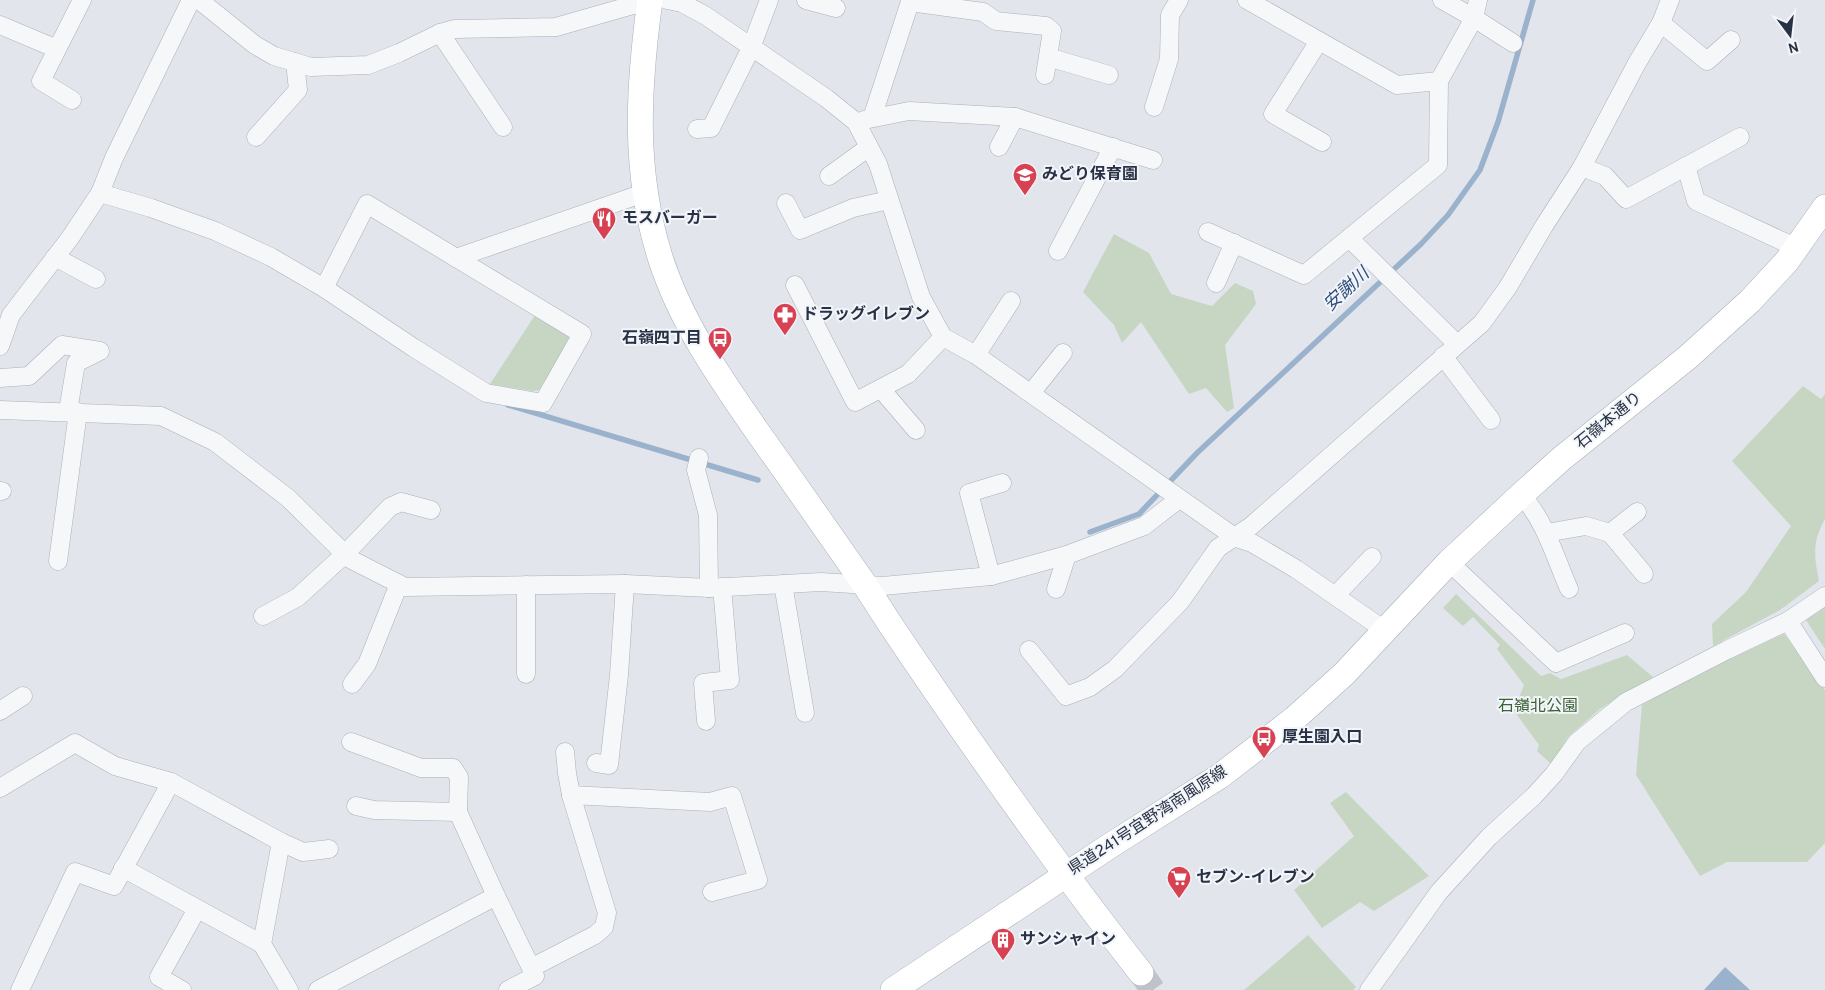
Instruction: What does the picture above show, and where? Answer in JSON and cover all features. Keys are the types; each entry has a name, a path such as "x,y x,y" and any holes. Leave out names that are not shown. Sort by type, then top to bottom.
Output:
{"main road":[{"path":"650,0 644,46 639,118 640,155 644,193 652,230 672,291 715,372 1065,875 1140,973"},
{"name":"石嶺本通り","path":"1386,631 1449,562 1521,495 1561,459 1720,329 1763,288 1797,248 1825,207"},
{"name":"県道241号宜野湾南風原線","path":"893,990 1065,875 1244,759 1317,699 1386,631"}],"street":[{"path":"72,100 41,82 82,0"},
{"path":"0,346 11,315 70,238 100,192 114,158 191,0"},
{"path":"199,0 255,45 274,56 311,67 368,65 399,53 440,33 455,29 556,27 650,0"},
{"path":"667,0 682,3 706,16 826,98 864,120 909,111 1015,116 1153,160"},
{"path":"697,129 711,128 751,48 769,0"},
{"path":"806,0 836,8"},
{"path":"1154,107 1169,60 1170,14 1179,0"},
{"path":"1247,0 1397,85 1439,81"},
{"path":"1442,0 1513,43"},
{"path":"1208,232 1304,275 1438,166 1439,81 1474,18 1478,0"},
{"path":"1029,650 1066,696 1090,687 1115,669 1180,602 1218,548 1236,538 1482,323 1508,287 1582,167 1623,89 1661,23 1670,0"},
{"path":"1045,76 1052,31 1046,26 996,21 983,12 910,1 864,120 869,146 878,164 921,297 943,337 976,355 1236,538 1252,543 1296,569 1386,631"},
{"path":"1661,23 1707,61 1731,40"},
{"path":"0,25 57,49"},
{"path":"440,33 503,127"},
{"path":"1319,41 1273,114 1322,142"},
{"path":"1048,57 1110,75"},
{"path":"256,137 298,90 295,62"},
{"path":"999,147 1015,116"},
{"path":"1582,167 1606,176 1626,199 1740,137"},
{"path":"830,176 869,146"},
{"path":"1058,251 1113,147"},
{"path":"1686,166 1696,202 1797,248"},
{"path":"100,192 215,231 271,258 324,288 486,393 543,403 582,334 367,204 324,288"},
{"path":"456,258 644,193"},
{"path":"786,203 800,230 853,208 889,200"},
{"path":"1349,238 1457,344"},
{"path":"1216,283 1234,243"},
{"path":"55,257 96,279"},
{"path":"795,285 855,402 908,374 943,337"},
{"path":"976,355 1012,301"},
{"path":"0,378 29,376 62,345 100,351 76,363 58,561"},
{"path":"1031,393 1063,353"},
{"path":"1443,356 1491,420"},
{"path":"881,388 916,430"},
{"path":"0,410 161,416 215,442 288,498 350,559 405,587 625,584 715,587 821,582 883,586 991,576 1067,555 1144,526 1168,491"},
{"path":"697,463 708,516 715,587 730,680 703,683 706,721"},
{"path":"991,576 969,492 1002,483"},
{"path":"1521,495 1535,512 1569,589"},
{"path":"262,616 298,597 345,554 390,507 402,502 431,510"},
{"path":"1610,533 1637,512"},
{"path":"1546,534 1586,526 1610,533 1644,574"},
{"path":"1056,589 1067,555"},
{"path":"1336,595 1372,557"},
{"path":"1449,562 1556,663 1625,634"},
{"path":"352,684 367,664 400,584"},
{"path":"596,763 609,765 619,675 625,584"},
{"path":"783,584 805,713"},
{"path":"526,585 526,674"},
{"path":"1369,990 1439,892 1487,839 1534,796 1554,774 1577,742 1626,702 1788,621 1825,596"},
{"path":"1788,621 1825,678"},
{"path":"0,711 23,696"},
{"path":"351,742 421,768 453,768 459,777 458,812 535,976 516,988"},
{"path":"0,788 75,743 115,766 171,782 303,852 329,850"},
{"path":"531,968 595,935 604,927 607,913 571,796 566,773 565,752"},
{"path":"20,990 75,872 114,886 171,782"},
{"path":"571,796 710,802 732,796 758,880 712,892"},
{"path":"356,806 374,810 458,812"},
{"path":"262,944 281,842"},
{"path":"123,868 262,944 289,990"},
{"path":"318,990 496,896"},
{"path":"182,990 159,977 197,909"}],"green space":[{"path":"1114,234 1149,253 1171,294 1212,306 1235,283 1253,291 1256,304 1225,345 1234,408 1227,412 1206,388 1189,394 1141,322 1122,343 1114,325 1083,292"},
{"path":"535,315 568,334 570,342 539,390 533,391 490,384"},
{"path":"1803,386 1821,399 1825,394 1825,519 1818,535 1815,549 1819,581 1780,610 1713,646 1712,624 1746,592 1791,526 1732,461"},
{"name":"石嶺北公園","path":"1456,594 1541,676 1550,673 1561,679 1627,655 1653,677 1600,709 1568,737 1551,764 1537,751 1539,745 1514,711 1524,685 1497,649 1500,645 1473,617 1463,626 1443,608"},
{"path":"1825,608 1825,649 1806,620"},
{"path":"1784,634 1825,690 1825,843 1807,862 1727,862 1700,876 1636,775 1642,705 1692,676"},
{"path":"1346,792 1429,876 1374,911 1360,902 1322,928 1294,890 1354,836 1330,803"},
{"path":"1308,935 1356,987 1353,990 1244,990"}],"water":[{"path":"1725,967 1750,990 1704,990"}],"waterway":[{"name":"安謝川","path":"1090,532 1139,514 1197,453 1421,244 1448,215 1480,170 1498,122 1533,0"},
{"path":"508,405 758,480"}],"tunnel":[{"path":"1141,973 1153,990"}],"place":[{"name":"みどり保育園","path":"1025,196"},
{"name":"モスバーガー","path":"604,240"},
{"name":"ドラッグイレブン","path":"785,336"},
{"name":"石嶺四丁目","path":"720,360"},
{"name":"厚生園入口","path":"1264,759"},
{"name":"セブン-イレブン","path":"1179,899"},
{"name":"サンシャイン","path":"1003,961"}]}
